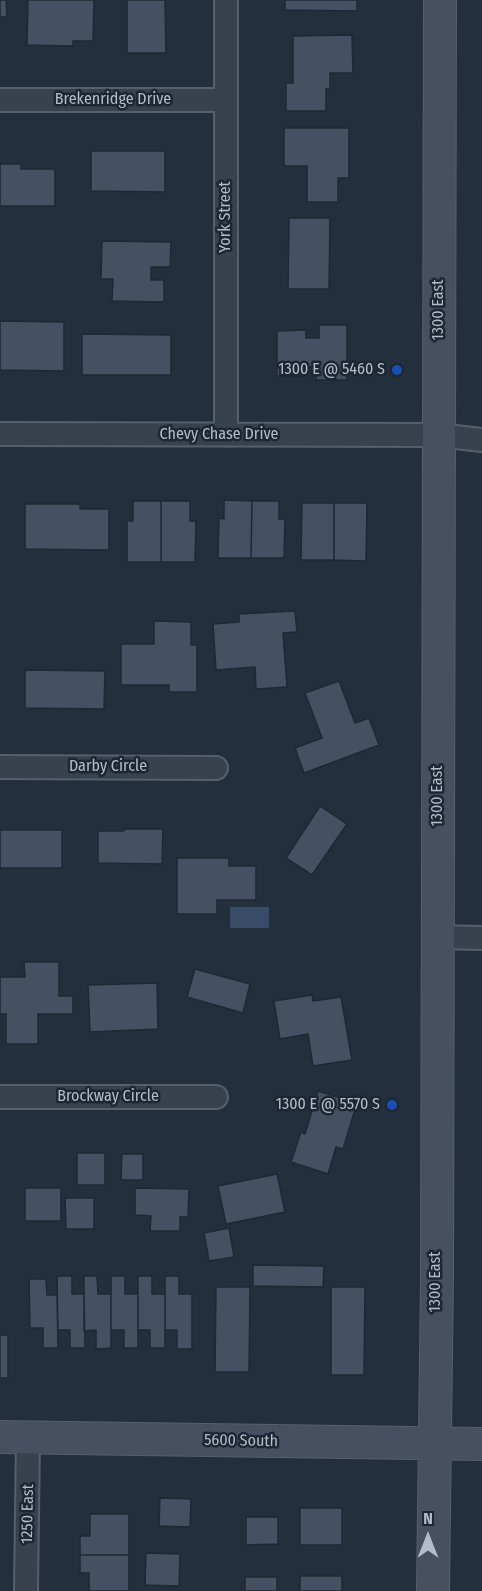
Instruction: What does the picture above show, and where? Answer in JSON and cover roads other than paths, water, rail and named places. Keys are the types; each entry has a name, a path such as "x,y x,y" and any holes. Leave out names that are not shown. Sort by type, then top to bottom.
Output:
{"main road":[{"name":"1300 East","path":"433,1591 440,0"},
{"name":"5600 South","path":"14,1438 482,1444"}],"street":[{"name":"York Street","path":"226,0 226,435"},
{"name":"Brekenridge Drive","path":"0,100 226,100"},
{"name":"Chevy Chase Drive","path":"0,434 439,435 482,440"},
{"name":"Darby Circle","path":"0,767 216,768"},
{"path":"437,937 482,938"},
{"name":"Brockway Circle","path":"0,1097 216,1097"},
{"name":"1250 East","path":"14,1438 26,1591"}],"water":[{"path":"230,907 269,907 269,928 230,928"}],"place":[{"name":"1300 E @ 5460 S","path":"397,370"},
{"name":"1300 E @ 5570 S","path":"392,1105"}]}
